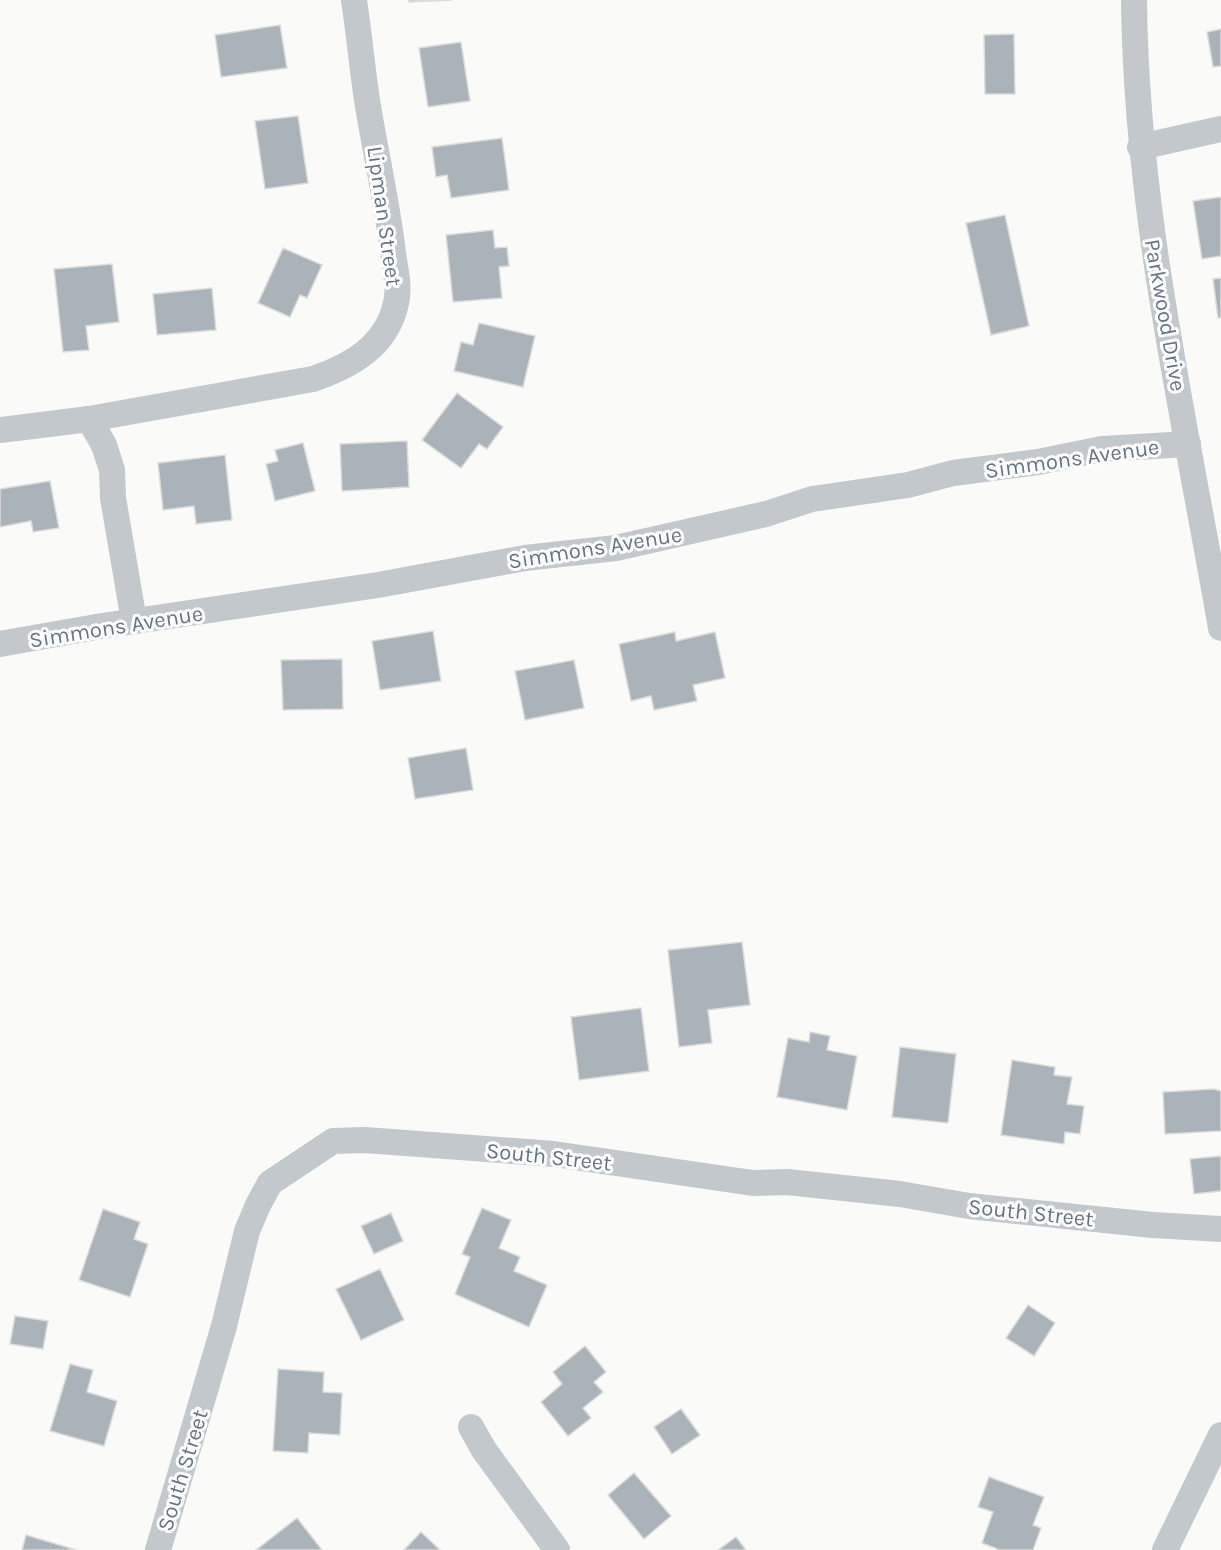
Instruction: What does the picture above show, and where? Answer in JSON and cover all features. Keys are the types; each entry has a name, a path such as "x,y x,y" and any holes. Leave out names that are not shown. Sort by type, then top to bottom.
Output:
{"street":[{"name":"Lipman Street","path":"0,430 89,419 313,379 362,358 377,342 396,303 396,280 387,203 367,99 354,0"},
{"name":"Parkwood Drive","path":"1134,0 1135,70 1140,147 1152,247 1221,628"},
{"path":"1140,147 1221,129"},
{"path":"89,419 104,445 112,470 113,498 134,621"},
{"name":"Simmons Avenue","path":"0,644 134,621 378,585 525,558 616,548 766,514 812,500 908,485 953,473 1038,462 1102,449 1188,444"},
{"name":"South Street","path":"158,1550 224,1326 247,1231 258,1205 270,1183 333,1141 364,1140 554,1154 753,1183 787,1182 900,1194 969,1206 1153,1226 1221,1228"},
{"path":"471,1427 484,1450 557,1550"},
{"path":"1165,1550 1221,1435"}],"building":[{"path":"409,0 452,0 409,2"},
{"path":"280,25 287,68 221,77 215,35"},
{"path":"1221,29 1221,66 1213,67 1207,32"},
{"path":"1014,34 1015,94 985,94 984,35"},
{"path":"461,42 470,101 428,107 419,48"},
{"path":"298,116 308,183 265,189 255,121"},
{"path":"502,138 509,190 451,198 447,175 436,177 432,147"},
{"path":"1221,197 1221,256 1202,259 1193,201"},
{"path":"1005,215 1029,326 991,335 966,223"},
{"path":"493,230 495,248 507,247 509,266 499,267 502,298 453,302 446,235"},
{"path":"283,248 322,265 307,298 300,295 290,317 258,303"},
{"path":"112,264 119,322 86,326 89,350 63,352 54,269"},
{"path":"1221,278 1221,318 1218,318 1213,279"},
{"path":"212,288 216,330 157,335 153,294"},
{"path":"479,323 535,336 523,387 454,371 461,342 473,345"},
{"path":"457,393 503,427 487,449 479,444 461,468 422,440"},
{"path":"407,441 409,487 342,491 340,444"},
{"path":"303,443 315,491 275,501 266,464 278,461 275,450"},
{"path":"225,455 232,520 196,524 194,506 163,510 158,463"},
{"path":"50,481 59,528 33,532 31,521 0,527 0,489"},
{"path":"433,631 441,681 380,690 372,641"},
{"path":"675,632 676,641 715,632 725,678 693,685 697,701 654,710 651,696 631,701 619,644"},
{"path":"342,659 343,709 283,710 281,660"},
{"path":"574,660 584,708 525,720 515,671"},
{"path":"466,748 473,790 415,799 408,758"},
{"path":"742,942 750,1005 708,1010 712,1043 679,1047 668,950"},
{"path":"641,1008 649,1071 579,1080 571,1017"},
{"path":"810,1032 830,1036 827,1050 857,1056 847,1110 777,1097 788,1038 809,1042"},
{"path":"900,1047 956,1054 948,1123 892,1117"},
{"path":"1012,1060 1055,1067 1054,1075 1072,1077 1067,1104 1084,1106 1080,1134 1065,1132 1064,1144 1001,1135"},
{"path":"1214,1089 1221,1091 1221,1131 1165,1134 1163,1092"},
{"path":"1221,1156 1221,1191 1194,1194 1190,1159"},
{"path":"482,1208 511,1220 499,1248 520,1257 514,1271 547,1285 529,1327 455,1294 470,1257 462,1254"},
{"path":"103,1209 140,1222 134,1239 148,1244 130,1297 79,1280"},
{"path":"391,1213 403,1241 374,1254 361,1226"},
{"path":"380,1269 404,1320 361,1340 336,1289"},
{"path":"1028,1305 1055,1323 1034,1356 1006,1338"},
{"path":"15,1316 48,1321 43,1349 10,1344"},
{"path":"585,1346 606,1372 594,1382 603,1392 583,1408 591,1418 568,1436 541,1402 562,1384 553,1372"},
{"path":"70,1364 93,1370 87,1392 117,1401 104,1446 50,1431"},
{"path":"278,1369 324,1372 323,1392 342,1393 340,1435 309,1433 308,1453 273,1451"},
{"path":"681,1409 700,1435 672,1454 654,1427"},
{"path":"634,1473 671,1516 644,1539 608,1495"},
{"path":"989,1477 1044,1497 1033,1525 1041,1528 1033,1550 1000,1550 982,1543 993,1512 978,1507"},
{"path":"297,1518 322,1550 256,1550"},
{"path":"421,1532 440,1550 404,1550"},
{"path":"26,1535 76,1550 22,1550"},
{"path":"736,1537 746,1550 718,1550"}]}
